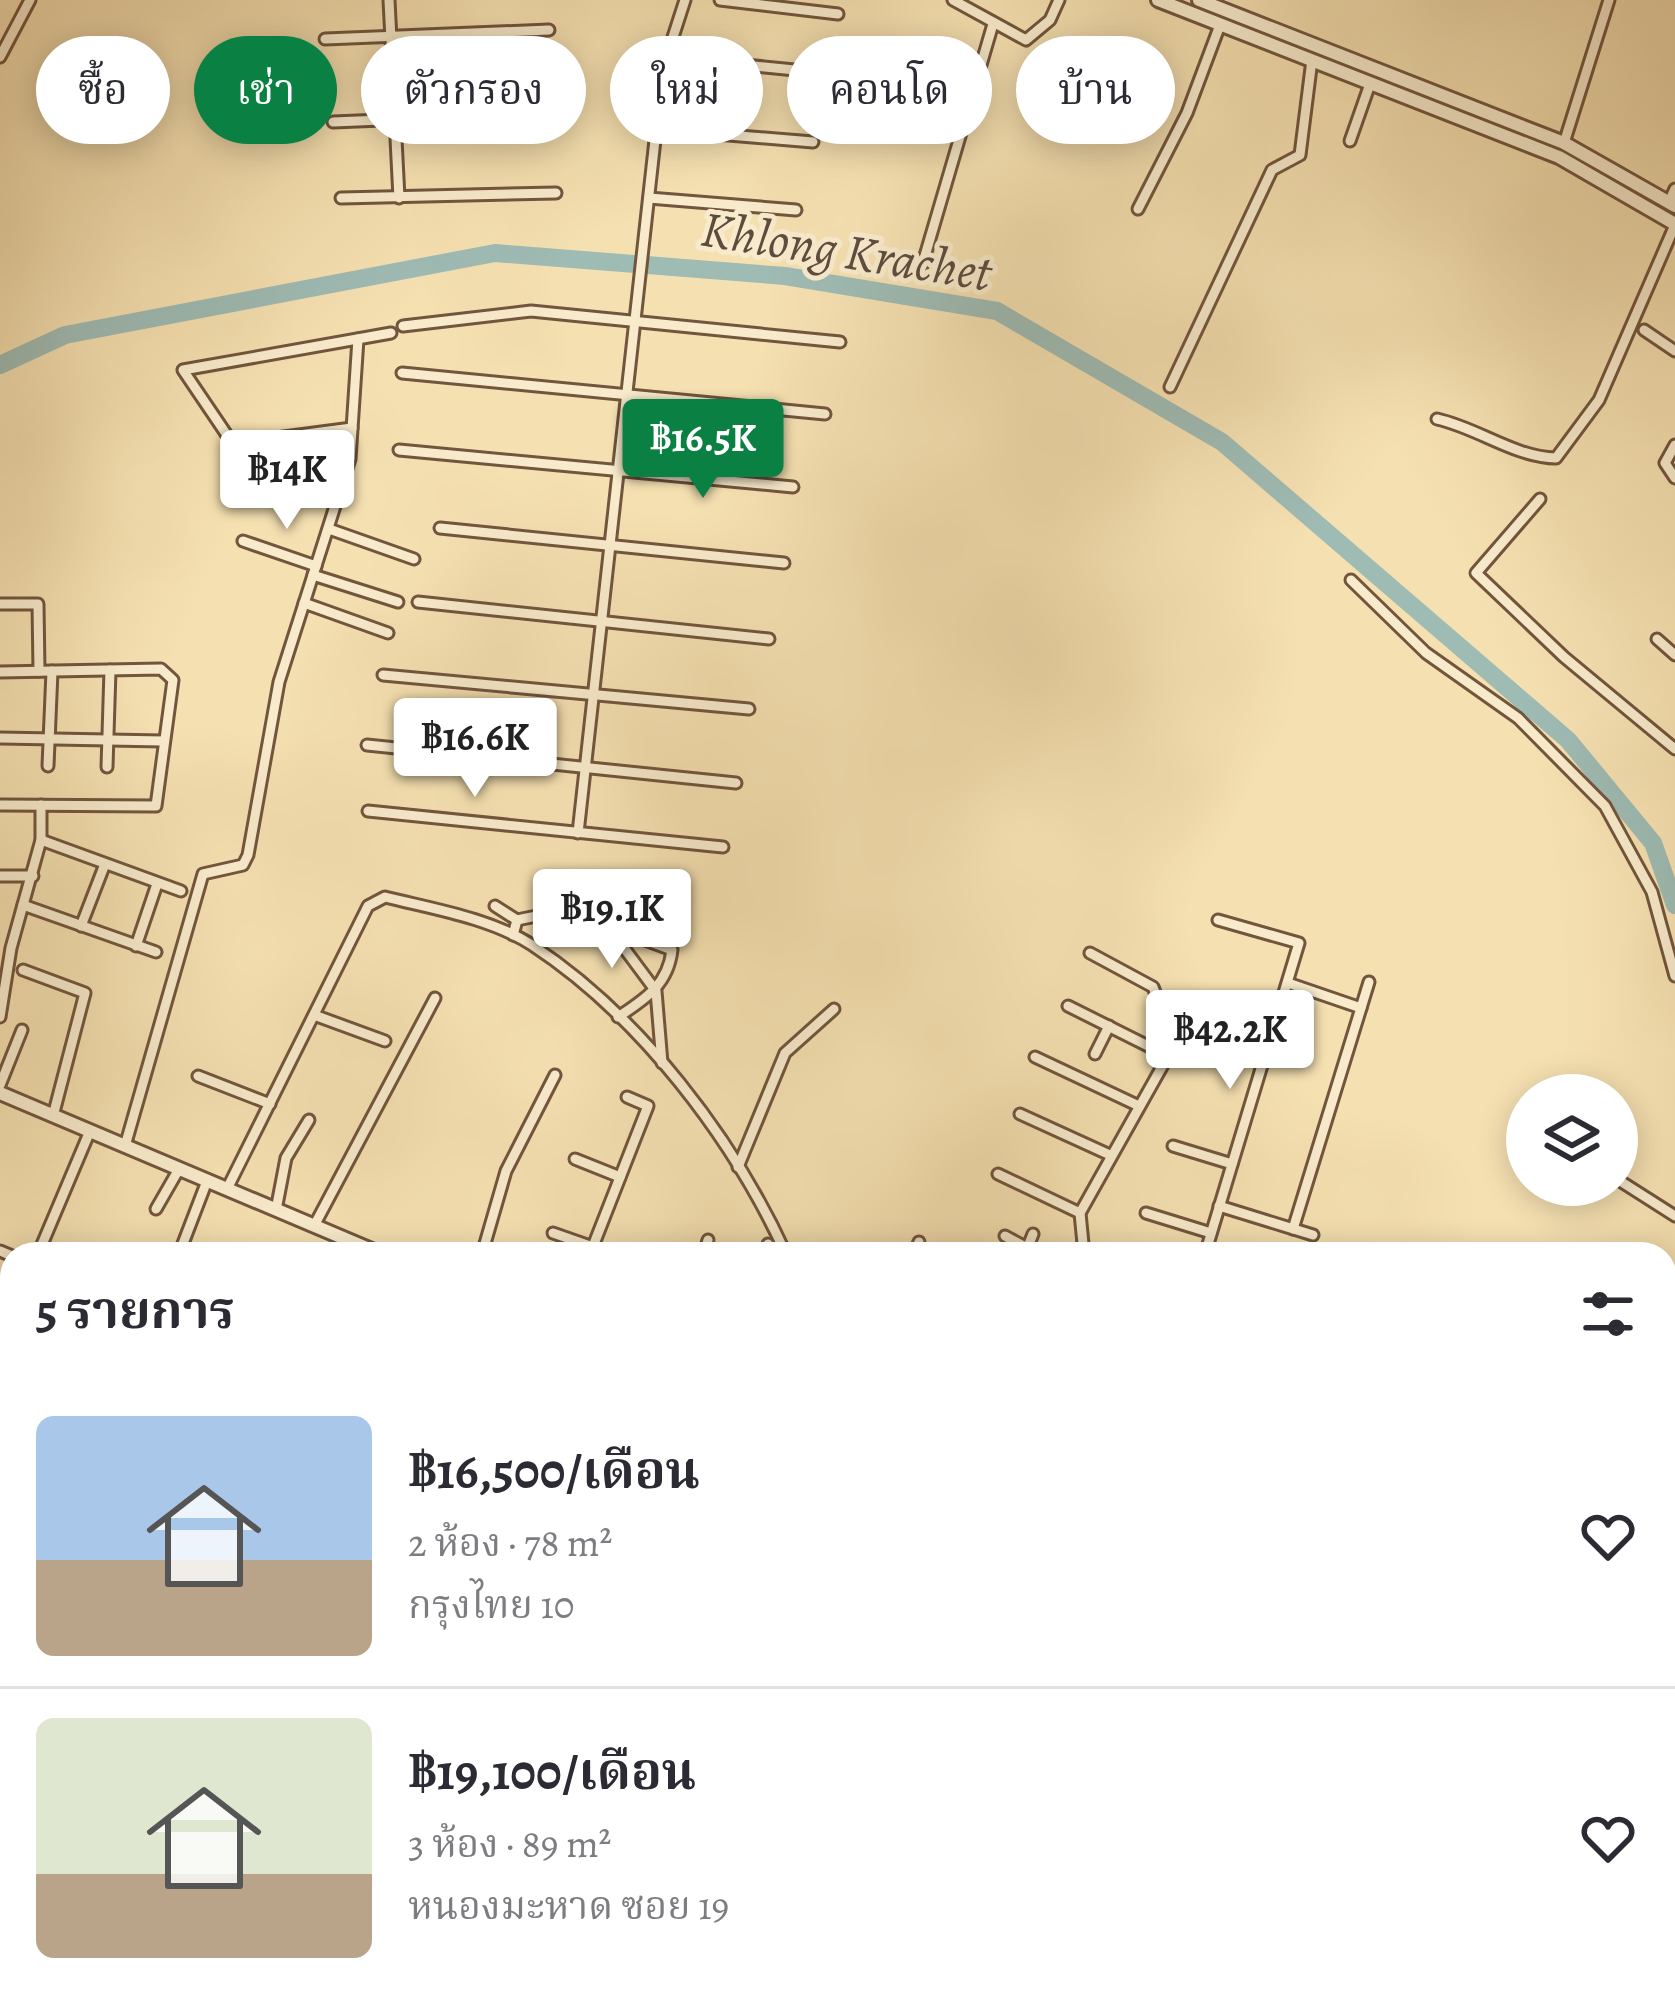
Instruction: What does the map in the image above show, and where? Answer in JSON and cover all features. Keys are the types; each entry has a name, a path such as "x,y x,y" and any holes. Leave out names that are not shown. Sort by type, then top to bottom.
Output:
{"street":[{"path":"0,57 30,0"},
{"path":"389,0 390,34"},
{"path":"672,36 685,0"},
{"path":"720,0 838,14"},
{"path":"953,0 1026,40 1050,20 1059,0"},
{"path":"1158,0 1370,84 1564,143 1673,199"},
{"path":"1199,0 1226,5 1468,112 1608,180 1675,224 1599,400 1556,458 1535,458 1464,424 1437,419"},
{"path":"1564,143 1609,0"},
{"path":"0,19 16,22"},
{"path":"922,266 993,24"},
{"path":"1138,209 1187,112 1220,25"},
{"path":"337,37 549,30"},
{"path":"1170,387 1274,166 1300,155 1312,60"},
{"path":"1350,141 1370,84"},
{"path":"397,144 399,198"},
{"path":"578,832 654,144"},
{"path":"340,198 556,194"},
{"path":"649,198 796,210"},
{"path":"403,326 531,311 840,342"},
{"path":"1644,330 1675,351"},
{"path":"352,428 231,441 183,370 391,332"},
{"path":"125,1146 203,874 243,865 248,855 279,682 342,490 358,339"},
{"path":"401,373 825,414"},
{"path":"1675,445 1665,464 1675,478"},
{"path":"399,451 794,487"},
{"path":"267,464 342,490"},
{"path":"1540,499 1475,573 1564,657 1675,749"},
{"path":"440,528 784,563"},
{"path":"329,529 414,559"},
{"path":"243,542 398,602"},
{"path":"1351,580 1426,653 1518,718 1605,806 1652,892 1675,976"},
{"path":"418,602 769,639"},
{"path":"304,603 388,633"},
{"path":"0,604 38,604 39,671"},
{"path":"1657,639 1675,655"},
{"path":"107,767 110,670"},
{"path":"48,766 52,671"},
{"path":"0,672 169,673 155,806 0,805"},
{"path":"383,675 749,709"},
{"path":"0,738 163,741"},
{"path":"367,745 736,783"},
{"path":"0,1018 4,963 41,840 41,805"},
{"path":"368,811 722,847"},
{"path":"41,840 181,891"},
{"path":"81,926 105,864"},
{"path":"0,876 33,876"},
{"path":"136,946 157,884"},
{"path":"227,1190 368,906 385,897 513,935 618,1017 662,1065 739,1168 779,1242"},
{"path":"23,905 156,952"},
{"path":"496,906 517,920 585,906 626,933 671,950 656,991 662,1065"},
{"path":"650,908 626,933 624,948 656,991"},
{"path":"513,935 517,920"},
{"path":"1208,1242 1299,943 1218,920"},
{"path":"1083,1242 1080,1213 1168,1056 1171,1034 1153,987 1090,953"},
{"path":"23,970 85,993 53,1116"},
{"path":"1288,982 1361,1008"},
{"path":"1293,1229 1369,982"},
{"path":"618,1017 656,991"},
{"path":"314,1226 435,998"},
{"path":"1185,998 1276,1022"},
{"path":"1068,1006 1168,1056"},
{"path":"739,1168 785,1053 834,1009"},
{"path":"314,1015 385,1041"},
{"path":"1095,1054 1108,1026"},
{"path":"22,1030 0,1089 53,1116 352,1242"},
{"path":"1036,1057 1139,1106"},
{"path":"485,1242 506,1171 555,1075"},
{"path":"198,1076 270,1104"},
{"path":"595,1242 648,1106 626,1097"},
{"path":"1020,1114 1110,1155"},
{"path":"275,1210 286,1158 309,1120"},
{"path":"43,1242 90,1131"},
{"path":"1173,1146 1232,1164"},
{"path":"575,1159 620,1177"},
{"path":"156,1209 179,1169"},
{"path":"998,1174 1080,1213"},
{"path":"183,1242 207,1181"},
{"path":"1638,1192 1675,1216"},
{"path":"1219,1206 1313,1234"},
{"path":"1146,1213 1211,1233"},
{"path":"553,1233 572,1242"},
{"path":"1030,1242 1033,1234"},
{"path":"1005,1236 1013,1242"}],"waterway":[{"name":"Khlong Krachet","path":"0,365 65,335 495,253 785,276 997,311 1222,442 1568,740 1653,843 1675,905"}]}
